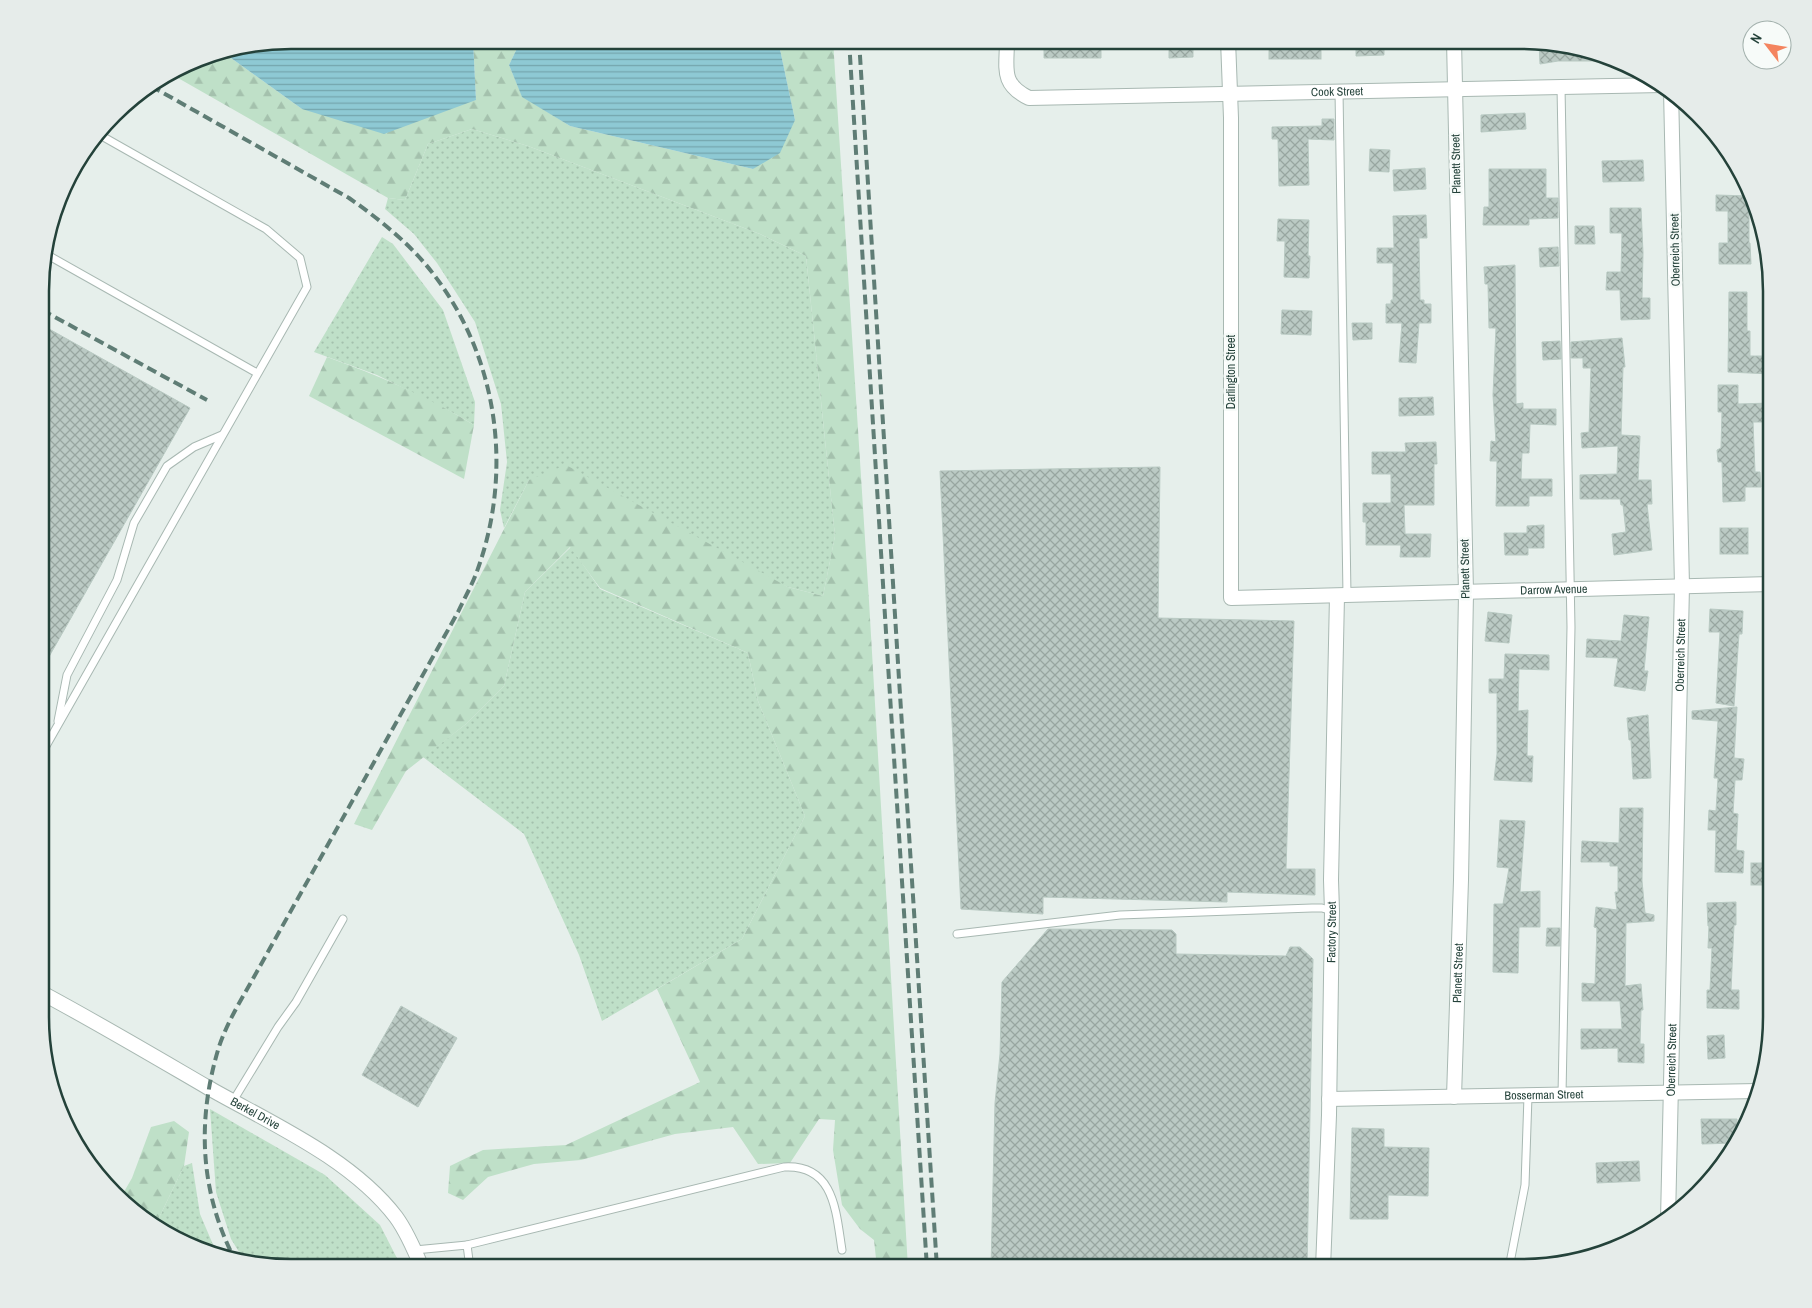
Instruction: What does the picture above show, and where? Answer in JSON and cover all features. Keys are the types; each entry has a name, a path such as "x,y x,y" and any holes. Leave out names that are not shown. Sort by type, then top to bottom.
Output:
{"street":[{"name":"Cook Street","path":"1007,49 1007,78 1016,91 1029,98 1230,95 1339,90 1649,85"},
{"name":"Darlington Street","path":"1228,49 1231,598 1342,595"},
{"name":"Planett Street","path":"1454,49 1466,593 1461,870 1454,1097"},
{"name":"Oberreich Street","path":"1668,1210 1682,586 1671,101"},
{"name":"Darrow Avenue","path":"1342,595 1763,584"},
{"name":"Factory Street","path":"1324,1259 1329,1099 1331,870 1342,595"},
{"name":"Berkel Drive","path":"49,997 343,1166 372,1191 396,1218 418,1259"},
{"name":"Bosserman Street","path":"1329,1099 1751,1091"}],"lane":[{"path":"1561,87 1569,454 1571,666 1562,1095"},
{"path":"1339,90 1342,595"},
{"path":"49,741 307,287 300,258 266,229 104,137"},
{"path":"51,257 257,373"},
{"path":"56,729 67,675 117,580 134,523 167,466 194,447 222,435"},
{"path":"957,934 1120,915 1312,908 1332,911"},
{"path":"233,1101 278,1027 296,1002 343,919"},
{"path":"1511,1259 1525,1185 1528,1096"},
{"path":"415,1250 467,1245 784,1167 797,1166 819,1177 828,1189 834,1206 842,1250"},
{"path":"467,1245 469,1259"}],"green space":[{"path":"473,49 517,49 509,65 522,96 570,126 753,169 795,120 780,49 834,49 869,601 907,1259 876,1259 874,1240 860,1229 842,1205 833,1150 835,1120 819,1119 790,1163 758,1164 733,1127 675,1134 581,1160 534,1164 488,1177 463,1200 448,1193 450,1166 483,1150 566,1145 700,1082 657,989 742,939 805,816 758,701 748,653 600,588 570,547 525,592 504,686 466,724 406,771 372,830 354,824 529,480 566,465 788,587 823,596 835,536 806,256 760,234 528,146 472,129 428,144 405,200 388,198 177,77 198,67 229,57 302,109 476,100"},
{"path":"472,129 528,146 760,234 806,256 835,536 823,596 788,587 529,480 504,528 500,510 507,462 501,404 475,322 437,263 414,234 385,209 388,198 405,200 428,144"},
{"path":"382,237 393,244 443,310 475,402 474,425 377,375 314,352"},
{"path":"327,357 402,387 474,425 464,479 309,396"},
{"path":"571,547 600,589 748,653 758,701 805,816 742,939 602,1021 579,955 524,834 423,757 466,724 504,686 525,592"},
{"path":"210,1109 325,1175 380,1225 397,1259 275,1259 240,1254 231,1239 216,1192"},
{"path":"174,1121 189,1132 184,1166 158,1219 124,1192 132,1178 151,1127"},
{"path":"192,1163 200,1214 214,1246 198,1241 158,1219 184,1166"}],"water":[{"path":"275,49 473,49 476,100 384,134 302,109 229,57"},
{"path":"517,49 780,49 795,120 780,153 753,169 570,126 522,97 509,65"}],"building":[{"path":"1044,49 1101,49 1101,58 1044,58"},
{"path":"1169,49 1193,49 1193,57 1169,58"},
{"path":"1269,49 1321,49 1321,59 1269,59"},
{"path":"1356,49 1384,49 1384,55 1356,56"},
{"path":"1539,49 1568,53 1596,61 1558,61 1540,64"},
{"path":"1525,113 1526,129 1481,132 1481,115"},
{"path":"1322,119 1334,119 1334,140 1308,139 1309,185 1279,186 1278,139 1272,139 1272,127 1322,126"},
{"path":"1370,149 1390,150 1389,172 1369,171"},
{"path":"1643,160 1644,181 1603,182 1602,161"},
{"path":"1425,168 1426,189 1394,191 1393,170"},
{"path":"1489,169 1546,169 1546,198 1558,198 1558,218 1529,219 1529,225 1483,225 1484,207 1489,207"},
{"path":"1716,195 1744,196 1749,210 1751,264 1719,264 1719,243 1728,243 1728,211 1716,211"},
{"path":"1610,208 1641,208 1642,298 1650,298 1650,319 1621,320 1620,290 1606,290 1607,272 1621,272 1622,233 1610,233"},
{"path":"1426,215 1427,238 1419,238 1420,300 1424,300 1424,304 1431,304 1431,323 1419,323 1416,363 1399,362 1402,323 1386,323 1386,304 1391,304 1391,300 1393,300 1393,263 1377,263 1377,248 1394,248 1393,216"},
{"path":"1278,219 1309,220 1309,278 1284,277 1285,241 1277,241"},
{"path":"1575,226 1594,226 1595,244 1575,244"},
{"path":"1558,247 1559,266 1540,267 1539,248"},
{"path":"1515,265 1516,404 1523,403 1523,409 1556,409 1556,425 1530,424 1529,453 1522,453 1521,479 1552,479 1552,496 1529,496 1529,506 1496,506 1497,461 1490,461 1491,441 1496,442 1493,395 1496,328 1489,328 1488,284 1485,284 1484,267"},
{"path":"1729,292 1747,292 1747,331 1750,331 1750,356 1763,356 1763,374 1728,372"},
{"path":"1282,310 1312,311 1311,335 1281,334"},
{"path":"1352,323 1372,323 1372,339 1353,340"},
{"path":"49,329 190,408 49,657"},
{"path":"1622,338 1625,367 1623,367 1621,435 1640,436 1638,480 1651,480 1652,504 1647,504 1652,550 1614,555 1612,534 1626,532 1623,505 1621,505 1620,499 1580,499 1580,475 1617,474 1618,446 1582,448 1581,433 1589,432 1591,368 1583,368 1583,358 1571,358 1571,342"},
{"path":"1560,341 1561,359 1543,360 1542,342"},
{"path":"1718,385 1738,385 1738,404 1763,403 1763,422 1753,422 1755,472 1760,472 1761,487 1745,487 1745,501 1723,502 1722,462 1718,462 1717,450 1721,448 1722,412 1718,412"},
{"path":"1433,397 1434,415 1399,416 1399,398"},
{"path":"1436,442 1437,464 1434,464 1434,505 1404,505 1405,534 1431,534 1430,557 1400,557 1401,545 1366,545 1366,522 1363,522 1363,503 1391,503 1391,474 1372,474 1372,452 1406,452 1405,443"},
{"path":"1160,467 1158,618 1294,621 1286,869 1315,869 1315,895 1227,892 1227,902 1043,897 1043,914 961,909 940,471"},
{"path":"1544,525 1544,548 1528,548 1528,555 1505,555 1504,533 1527,533 1527,526"},
{"path":"1720,528 1748,528 1748,554 1720,554"},
{"path":"1710,609 1743,611 1742,634 1739,634 1734,706 1716,703 1720,632 1709,632"},
{"path":"1488,612 1512,615 1509,643 1485,641"},
{"path":"1624,615 1649,617 1644,671 1648,671 1645,691 1614,686 1618,658 1586,657 1587,639 1621,641"},
{"path":"1505,654 1549,655 1549,670 1519,669 1518,711 1528,710 1527,756 1533,756 1532,782 1494,780 1497,754 1497,693 1489,693 1489,679 1504,679"},
{"path":"1737,707 1734,758 1744,759 1742,780 1735,780 1733,813 1738,814 1736,850 1744,851 1743,873 1715,872 1716,830 1708,830 1709,810 1716,811 1718,778 1714,778 1718,721 1692,719 1692,711"},
{"path":"1648,715 1651,778 1633,779 1631,740 1629,740 1627,718"},
{"path":"1620,808 1643,808 1642,881 1645,913 1654,915 1654,921 1626,923 1625,986 1641,984 1643,1010 1641,1010 1640,1044 1644,1044 1644,1063 1618,1062 1618,1048 1581,1049 1581,1029 1622,1029 1620,1001 1582,1001 1582,983 1595,984 1597,928 1594,927 1596,907 1617,910 1615,892 1618,892 1618,866 1610,866 1610,862 1581,862 1582,841 1619,843"},
{"path":"1500,820 1525,821 1520,892 1540,891 1540,927 1519,927 1518,973 1493,972 1494,904 1503,904 1509,868 1497,867"},
{"path":"1751,863 1763,863 1763,885 1751,885"},
{"path":"1736,902 1731,990 1739,990 1739,1009 1707,1008 1712,948 1708,948 1707,903"},
{"path":"1547,928 1560,928 1560,946 1546,946"},
{"path":"1048,929 1172,930 1176,934 1176,954 1286,956 1290,947 1300,947 1313,959 1307,1259 991,1259 995,1103 1000,1054 1002,982"},
{"path":"401,1006 457,1038 418,1107 362,1075"},
{"path":"1724,1035 1725,1058 1708,1059 1707,1036"},
{"path":"1701,1119 1737,1119 1737,1127 1728,1143 1702,1144"},
{"path":"1352,1128 1384,1129 1384,1147 1429,1148 1428,1196 1388,1195 1388,1219 1350,1219"},
{"path":"1639,1161 1640,1181 1597,1183 1596,1163"}],"railway":[{"path":"850,49 926,1259"},
{"path":"860,49 936,1259"},
{"path":"157,89 349,198 382,223 413,251 431,271 454,305 472,340 485,378 493,417 496,456 495,496 488,536 472,584 236,1008 218,1050 207,1103 205,1155 214,1207 231,1252"},
{"path":"49,314 207,400"}]}
